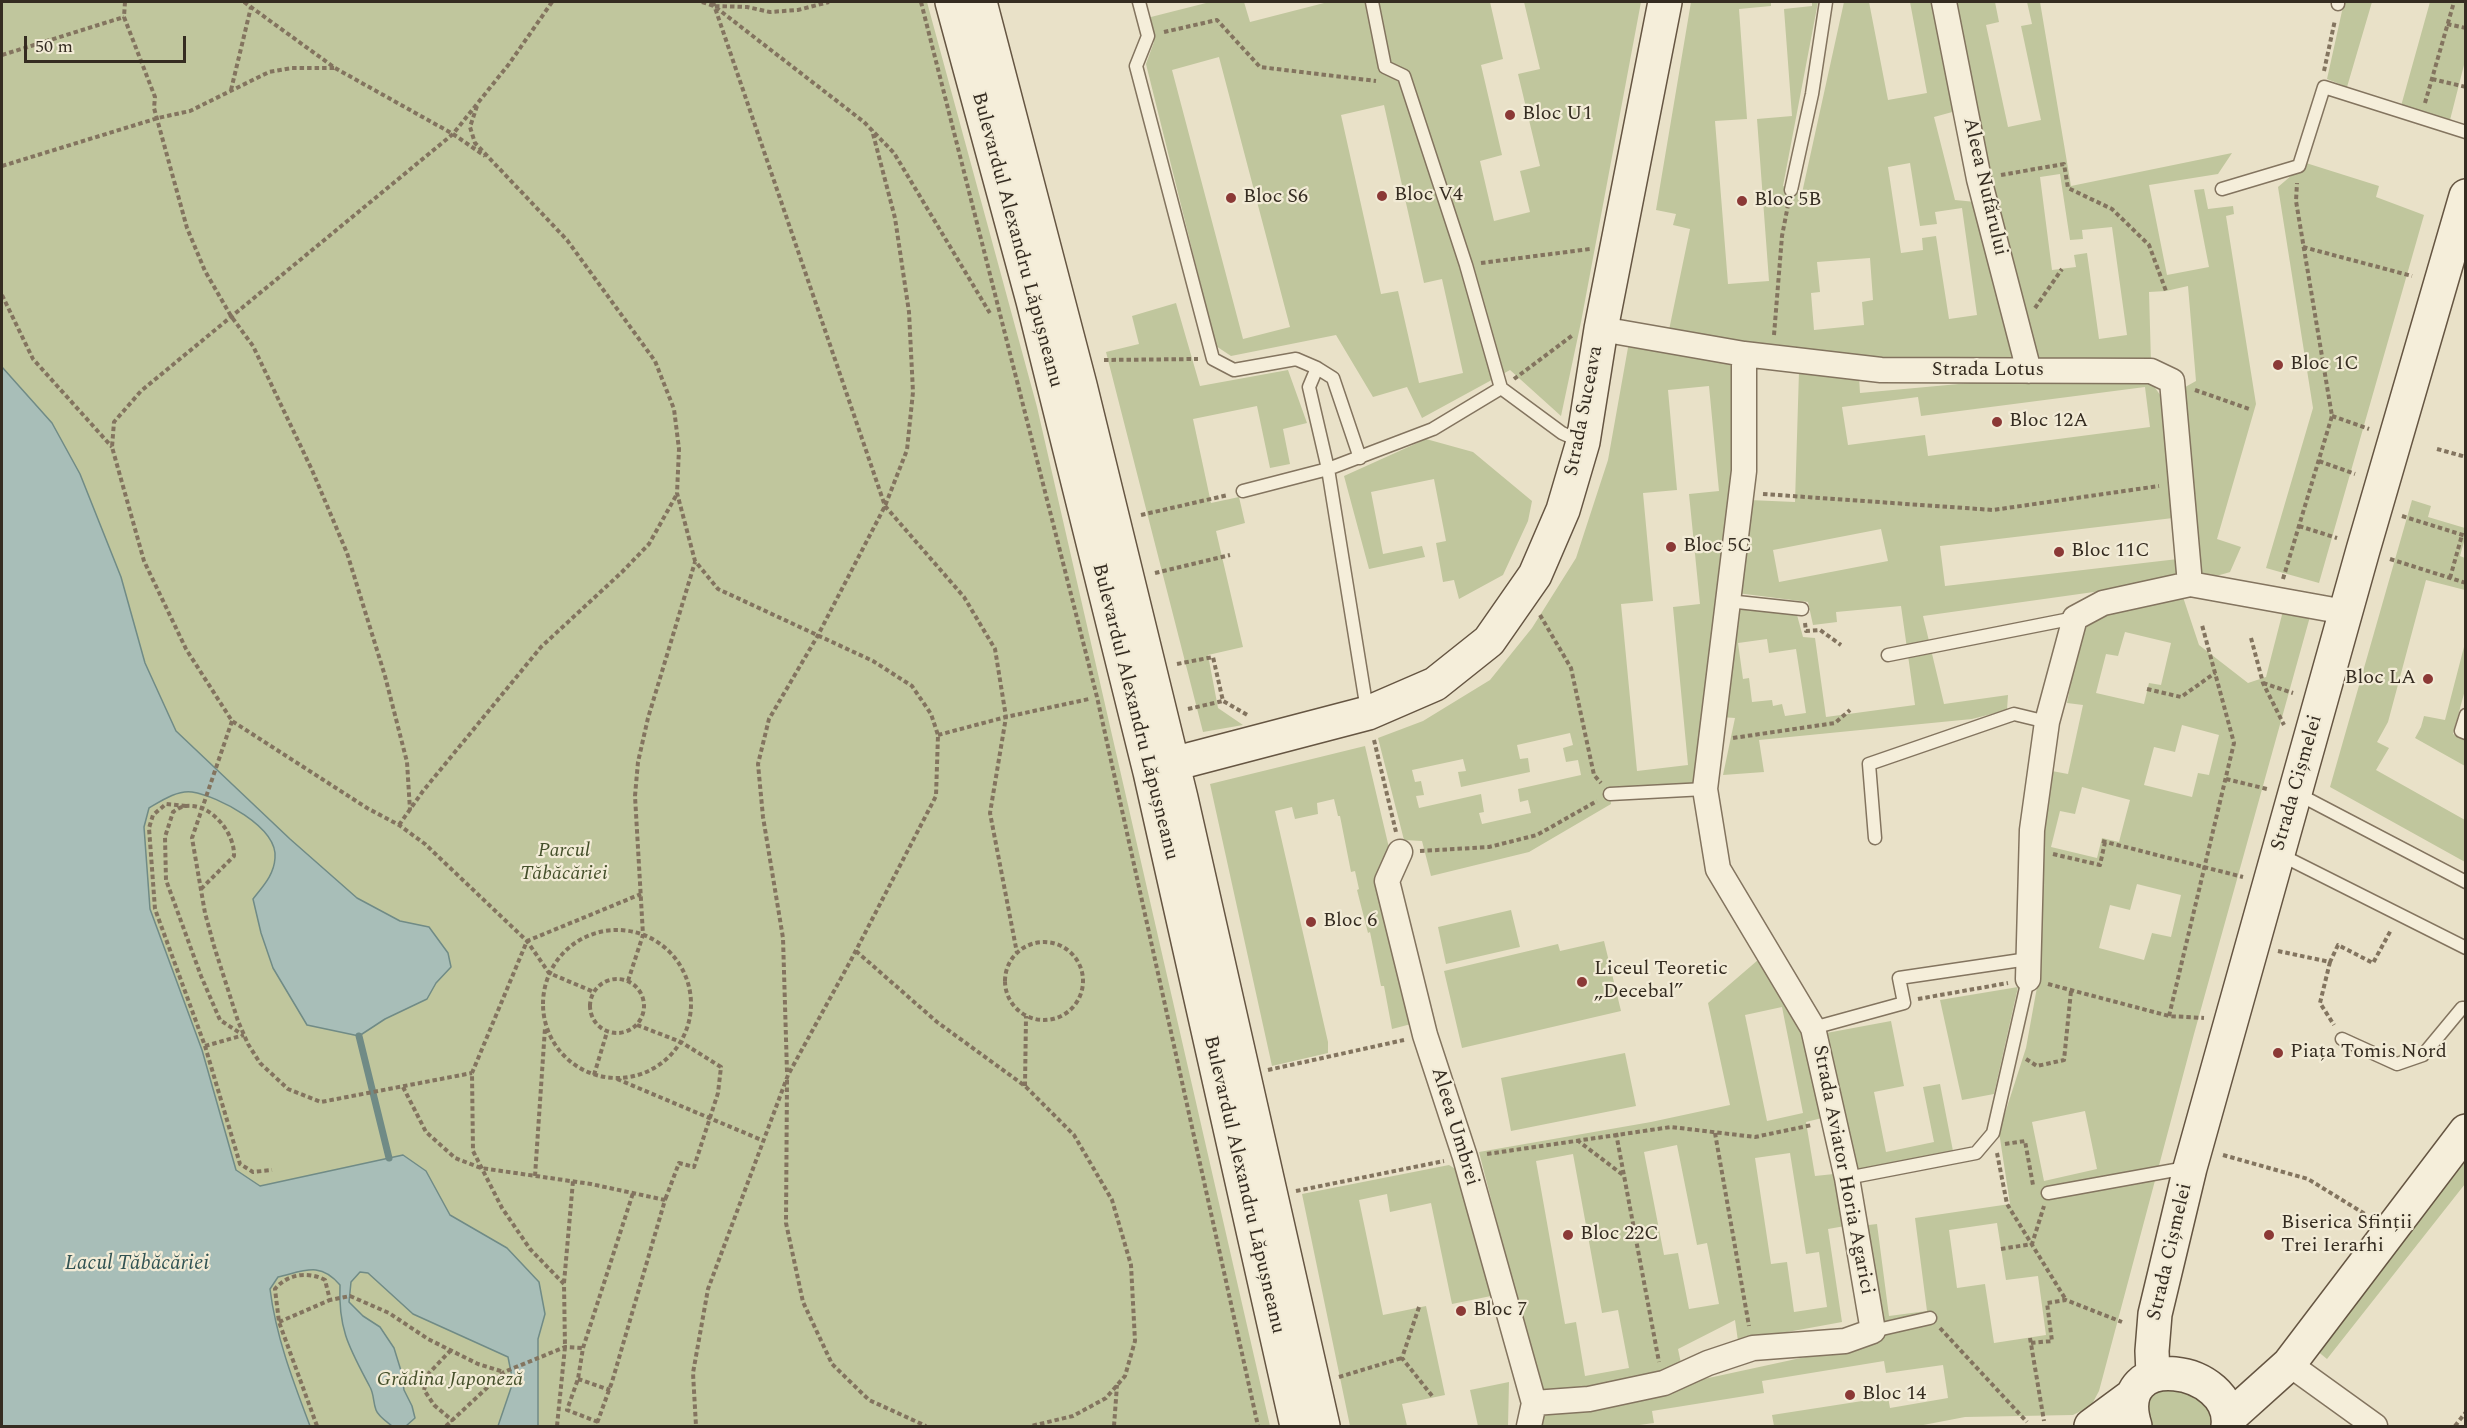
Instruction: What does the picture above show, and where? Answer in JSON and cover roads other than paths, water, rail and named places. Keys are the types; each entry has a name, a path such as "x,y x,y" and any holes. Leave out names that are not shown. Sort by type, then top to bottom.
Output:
{"main road":[{"name":"Bulevardul Alexandru Lăpușneanu","path":"952,2 1033,301 1150,772 1297,1426"},
{"name":"Bulevardul Alexandru Lăpușneanu","path":"980,2 1080,385 1173,764 1323,1426"},
{"name":"Strada Suceava","path":"1173,764 1370,724 1435,684 1489,642 1535,575 1563,510 1583,442 1589,331 1665,2"},
{"name":"Strada Cișmelei","path":"2140,1399 2152,1351 2155,1314 2190,1168 2278,853 2281,791 2345,612 2466,196"},
{"path":"2091,1426 2140,1399 2178,1373 2206,1385 2223,1404 2229,1422 2286,1368 2466,1131"},
{"path":"2206,1385 2286,1368"}],"street":[{"name":"Aleea Nufărului","path":"1944,2 1979,179 2029,371"},
{"name":"Strada Lotus","path":"1589,331 1772,358 1881,370 2151,371 2172,381 2190,584"},
{"name":"Strada Aviator Horia Agarici","path":"1744,354 1744,471 1705,789 1718,869 1813,1029 1847,1178 1873,1331"},
{"path":"2028,969 2032,830 2047,722 2075,618 2103,603 2190,584 2345,612"},
{"name":"Aleea Umbrei","path":"1400,852 1387,881 1425,1035 1465,1157 1534,1403 1529,1426"},
{"path":"1534,1403 1589,1399 1664,1383 1753,1348 1845,1341 1873,1331"},
{"path":"2286,1368 2375,1426"}],"lane":[{"path":"1139,2 1148,36 1136,66 1214,359 1234,370 1296,359 1333,378 1360,459"},
{"path":"1372,2 1385,67 1404,76 1466,265 1501,388 1562,433 1583,442"},
{"path":"1791,190 1812,94 1826,2"},
{"path":"2222,189 2299,166 2324,87 2466,132"},
{"path":"1317,368 1309,387 1328,469 1370,724"},
{"path":"1243,491 1360,459 1433,429 1501,388"},
{"path":"1728,601 1802,609"},
{"path":"1888,655 2075,618"},
{"path":"1875,838 1869,764 2014,714 2047,722"},
{"path":"2466,715 2461,731 2466,733"},
{"path":"1610,794 1705,789"},
{"path":"2281,791 2466,882"},
{"path":"2278,853 2466,948"},
{"path":"1813,1029 1904,1003 1899,978 2028,969 1993,1133 1976,1153 1847,1178"},
{"path":"2342,1039 2397,1064 2423,1055 2462,1008 2466,1008"},
{"path":"2048,1193 2190,1168"},
{"path":"1873,1331 1930,1318"}],"water":[{"name":"Lacul Tăbăcăriei","path":"2,367 52,423 80,474 121,577 145,663 176,731 290,839 357,898 400,921 429,927 448,953 451,967 436,983 427,999 385,1019 359,1036 307,1025 273,968 253,899 273,870 275,858 273,846 267,835 230,806 192,792 175,794 149,808 144,827 150,909 202,1050 236,1170 260,1186 403,1155 426,1171 450,1215 507,1248 539,1282 545,1314 538,1339 538,1426 498,1426 513,1382 508,1357 413,1314 368,1273 360,1272 351,1282 349,1302 363,1316 380,1327 394,1348 404,1390 415,1418 406,1426 392,1426 377,1412 371,1390 347,1339 341,1315 340,1285 326,1273 311,1270 278,1277 270,1289 281,1342 310,1426 2,1426"}],"waterway":[{"path":"359,1036 389,1158"}],"place":[{"name":"Bloc U1","path":"1510,115"},
{"name":"Bloc V4","path":"1382,196"},
{"name":"Bloc S6","path":"1231,198"},
{"name":"Bloc 5B","path":"1742,201"},
{"name":"Bloc 1C","path":"2278,365"},
{"name":"Bloc 12A","path":"1997,422"},
{"name":"Bloc 5C","path":"1671,547"},
{"name":"Bloc 11C","path":"2059,552"},
{"name":"Bloc LA","path":"2428,679"},
{"name":"Bloc 6","path":"1311,922"},
{"name":"Liceul Teoretic „Decebal”","path":"1582,982"},
{"name":"Piața Tomis Nord","path":"2278,1053"},
{"name":"Bloc 22C","path":"1568,1235"},
{"name":"Biserica Sfinții Trei Ierarhi","path":"2269,1235"},
{"name":"Bloc 7","path":"1461,1311"},
{"name":"Bloc 14","path":"1850,1395"}],"park label":[{"name":"Parcul Tăbăcăriei","path":"564,864"},
{"name":"Grădina Japoneză","path":"450,1381"}]}
